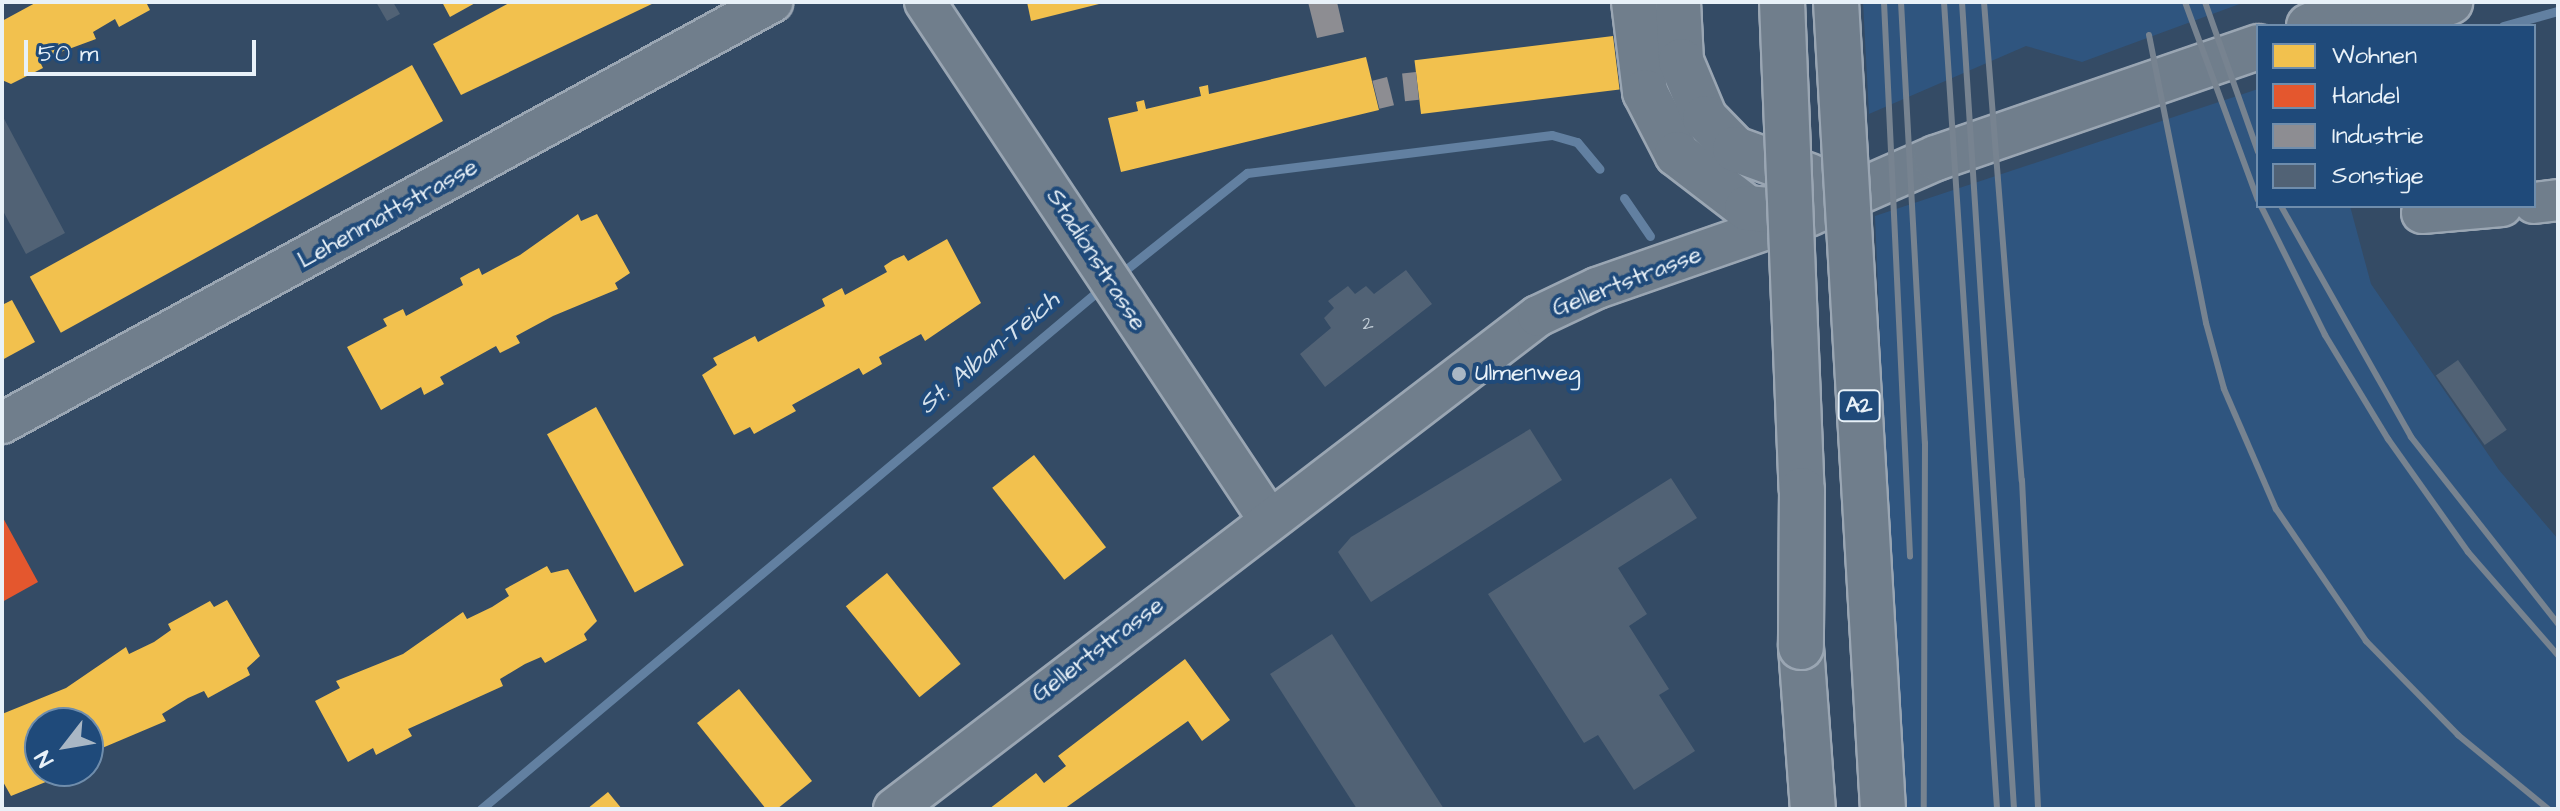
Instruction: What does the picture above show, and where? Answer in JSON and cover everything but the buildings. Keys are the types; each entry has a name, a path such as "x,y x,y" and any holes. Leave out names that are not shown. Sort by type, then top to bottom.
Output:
{"main road":[{"path":"1634,2 1651,111 1693,172 1747,208 1866,187 2256,44"},
{"path":"1678,2 1687,82 1718,135 1809,195"},
{"path":"1782,2 1802,475 1801,647 1813,809"},
{"name":"A2","path":"1836,2 1883,809"},
{"path":"2287,24 2318,2"},
{"path":"2314,24 2367,2"},
{"path":"2379,24 2450,2"},
{"path":"1787,809 1801,647"}],"street":[{"name":"Lehenmattstrasse","path":"2,423 772,2"},
{"name":"Stadionstrasse","path":"925,2 1268,518"},
{"path":"1775,2 1780,133 1809,195"},
{"name":"Gellertstrasse","path":"894,809 1268,518 1538,316 1659,267 1809,195"},
{"path":"2536,203 2558,200"},
{"path":"2422,213 2479,208"}],"shaded area":[{"path":"1863,2 2245,2 2082,62 2026,46 1869,114"},
{"path":"2256,90 2256,208 2351,208 2371,284 2499,470 2558,539 2558,809 1884,809 1892,622 1875,216"}],"waterway":[{"name":"St. Alban-Teich","path":"2510,24 2558,11"},
{"name":"St. Alban-Teich","path":"1119,275 1247,173 1552,135 1577,142 1600,169"},
{"name":"St. Alban-Teich","path":"1624,198 1650,236"},
{"name":"St. Alban-Teich","path":"481,809 1104,286"}],"railway":[{"path":"1884,2 1910,556"},
{"path":"1901,2 1925,443 1924,809"},
{"path":"1944,2 1997,809"},
{"path":"1962,2 2014,809"},
{"path":"1984,2 2022,480 2038,809"},
{"path":"2185,2 2256,195"},
{"path":"2205,2 2256,146"},
{"path":"2149,35 2206,323 2224,389 2276,509 2366,641 2458,735 2548,809"},
{"path":"2262,208 2325,335 2388,439 2468,552 2558,655"},
{"path":"2282,208 2411,437 2558,624"}],"place":[{"name":"Ulmenweg","path":"1459,374"}]}
